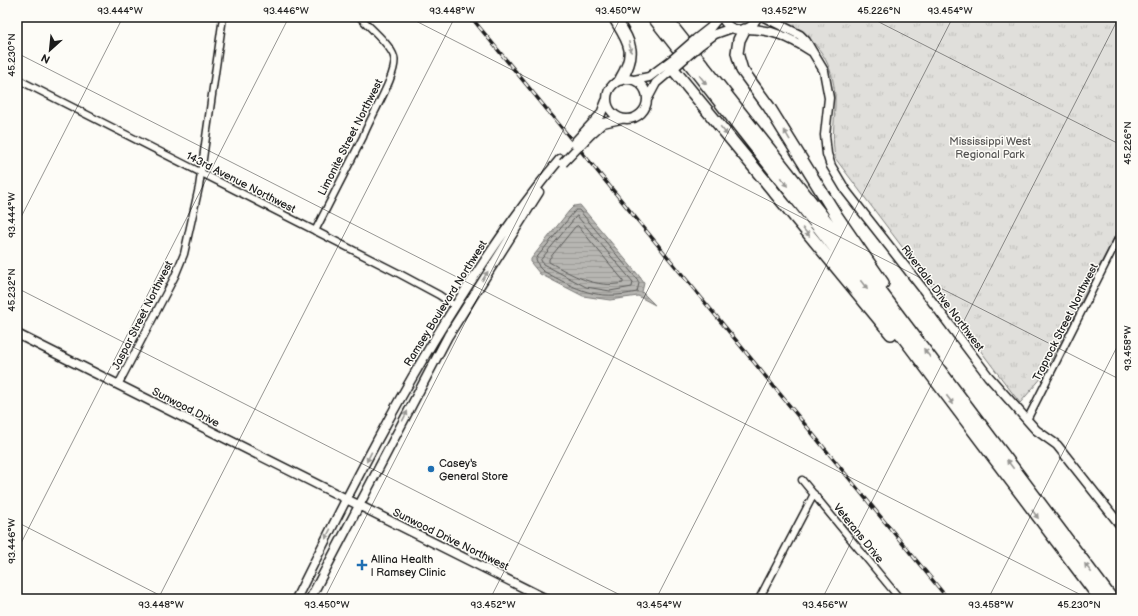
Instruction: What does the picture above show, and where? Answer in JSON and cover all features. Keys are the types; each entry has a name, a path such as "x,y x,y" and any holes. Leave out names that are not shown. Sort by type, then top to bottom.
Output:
{"highway":[{"path":"614,17 627,38 631,50 630,61 621,79"},
{"path":"653,17 832,244 1100,599"},
{"path":"665,17 771,150 913,334 1112,599"},
{"path":"745,29 739,40 737,53 742,70 769,107 836,214 891,295 913,334"},
{"path":"674,64 891,333 936,382"}],"street":[{"name":"Jaspar Street Northwest","path":"118,385 175,276 184,254 201,172 223,17"},
{"name":"Limonite Street Northwest","path":"315,231 363,137 366,126 392,75 396,63 392,52 360,17"},
{"path":"674,64 648,78 634,80 621,79 610,87 606,101 610,110 621,119 631,119 638,116 645,109 647,99 656,83 721,17 725,23 732,28"},
{"path":"745,29 754,24 758,17"},
{"name":"Riverdale Drive Northwest","path":"764,17 800,35 814,53 824,70 828,88 826,144 831,166 838,179 988,376 1027,420 1057,445 1121,526"},
{"path":"698,42 732,28"},
{"name":"Riverdale Drive Northwest","path":"732,28 764,30 781,34 814,53"},
{"name":"143rd Avenue Northwest","path":"17,79 432,291 455,306"},
{"path":"634,80 644,88 647,99"},
{"name":"Ramsey Boulevard Northwest","path":"296,599 346,499 424,354 502,233 531,193 589,132 601,114 606,101"},
{"name":"Ramsey Boulevard Northwest","path":"589,132 604,123 621,119"},
{"name":"Ramsey Boulevard Northwest","path":"310,599 421,384 464,309 524,214 562,161"},
{"name":"Traprock Street Northwest","path":"1027,420 1121,233"},
{"name":"Sunwood Drive","path":"17,334 346,499"},
{"name":"Veterans Drive","path":"802,480 900,599"},
{"path":"759,599 814,494"},
{"name":"Sunwood Drive Northwest","path":"346,499 543,598"}],"green space":[{"name":"Mississippi West Regional Park","path":"773,17 1121,17 1121,224 1043,376 1020,403 835,158 833,138 835,95 834,84 828,64 817,46 809,38 800,31"}],"water":[{"path":"580,205 640,277 644,283 642,292 655,305 638,296 610,300 583,296 540,274 531,263 531,259 569,211 574,206"}],"railway":[{"path":"471,17 948,599"}],"place":[{"name":"Casey's General Store","path":"431,469"},
{"name":"Allina Health | Ramsey Clinic","path":"362,565"}]}
